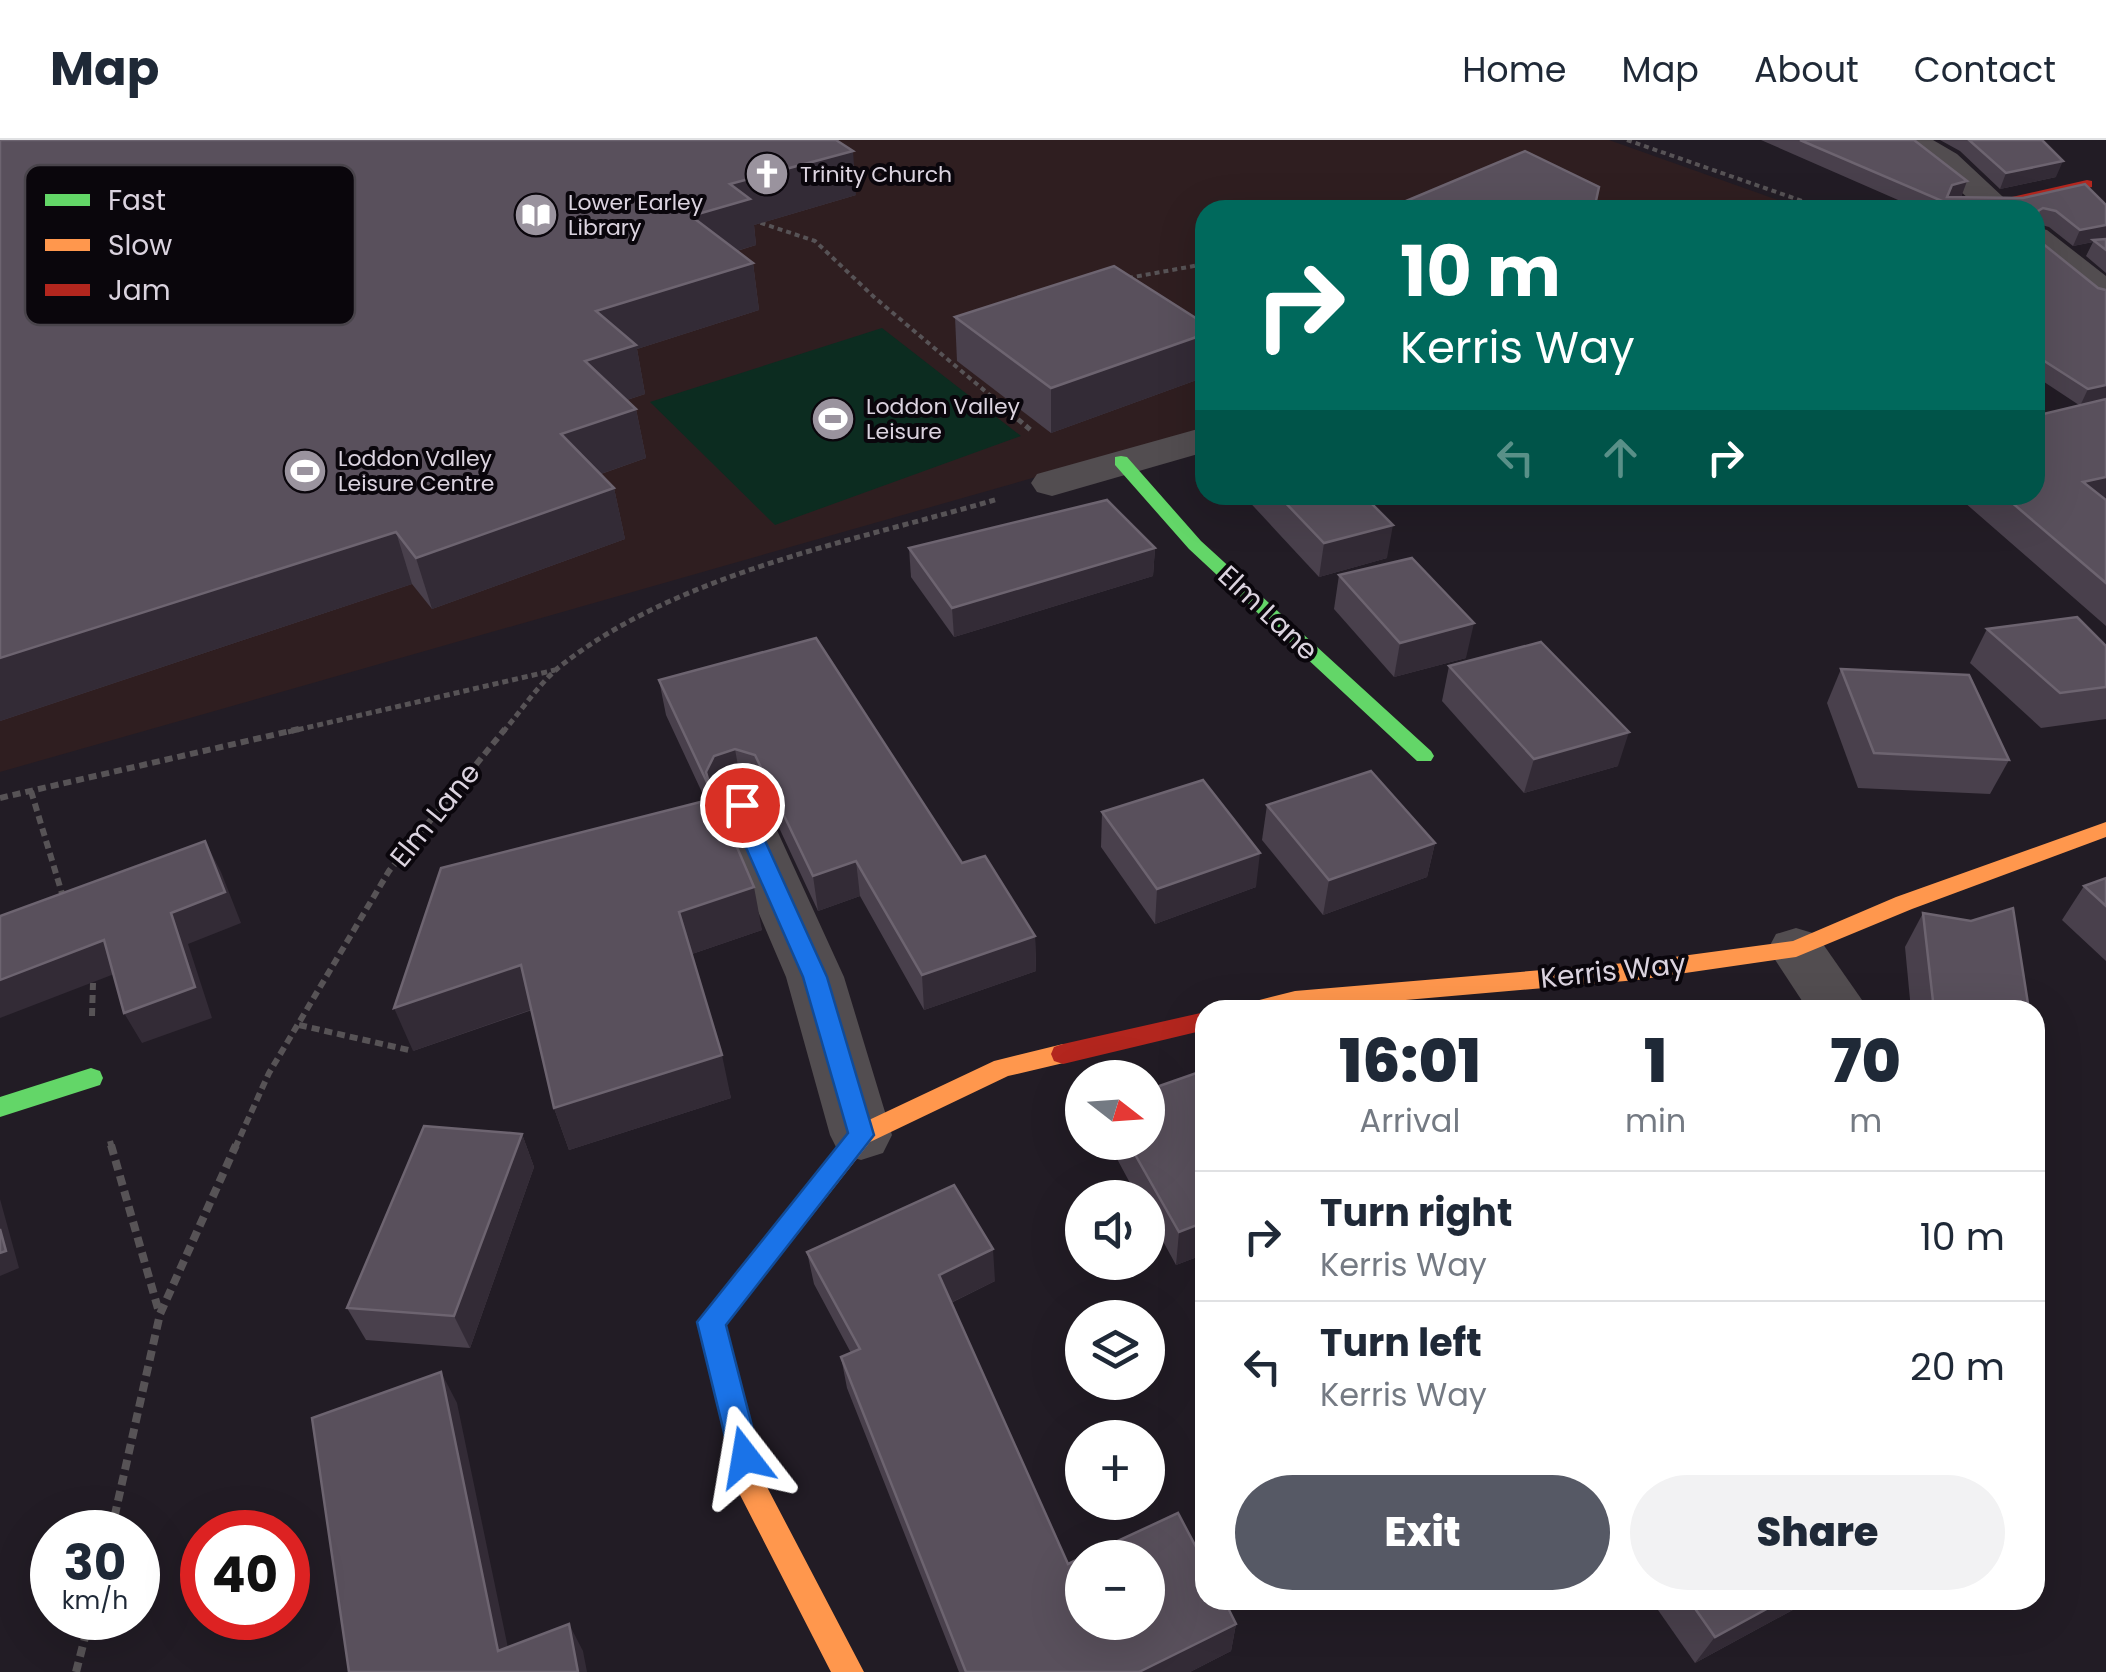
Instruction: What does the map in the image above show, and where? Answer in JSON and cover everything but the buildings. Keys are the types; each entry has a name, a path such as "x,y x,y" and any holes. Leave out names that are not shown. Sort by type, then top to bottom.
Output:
{"street":[{"path":"1910,140 1946,161 1978,200"},
{"path":"2015,200 2086,184"},
{"path":"2045,246 2106,293"},
{"path":"1067,478 1195,442"},
{"name":"Elm Lane","path":"1122,462 1195,545 1424,756"},
{"path":"742,805 751,834 815,977 861,1135"},
{"name":"Kerris Way","path":"1294,1000 1636,972 1796,949 1904,903 2106,828"},
{"path":"1796,949 1833,1000"},
{"path":"848,1672 753,1491 711,1322 861,1135 1002,1068 1195,1023"},
{"path":"0,1107 91,1078"}],"path":[{"path":"1627,140 1799,200"},
{"path":"739,214 772,229 815,241 1067,478"},
{"path":"1122,279 1195,266"},
{"name":"Elm Lane","path":"116,1510 160,1314 269,1073 389,871 556,670 636,615 743,573 1067,478"},
{"path":"0,798 556,670"},
{"path":"31,791 67,910"},
{"path":"93,983 91,1078 160,1314"},
{"path":"299,1024 412,1051"},
{"path":"76,1672 84,1640"}],"shaded area":[{"path":"0,140 1609,140 1778,200 1195,200 1195,432 0,772"}],"green space":[{"name":"Loddon Valley Leisure","path":"882,328 1021,436 775,525 650,402"}],"traffic: fast":[{"path":"1121,461 1195,545 1424,756"},
{"path":"0,1107 91,1078"}],"traffic: slow":[{"path":"1295,1000 1637,971 1796,949 1904,903 2106,829"},
{"path":"848,1672 753,1491 711,1322 861,1135 1003,1068 1063,1054"}],"traffic: jam":[{"path":"2009,200 2087,184"},
{"path":"1063,1054 1195,1023"}],"place":[{"name":"Trinity Church","path":"767,174"},
{"name":"Lower Earley Library","path":"536,215"},
{"name":"Loddon Valley Leisure","path":"833,419"},
{"name":"Loddon Valley Leisure Centre","path":"305,471"}],"route":[{"path":"742,805 751,834 815,977 861,1135 711,1322 745,1457"}]}
